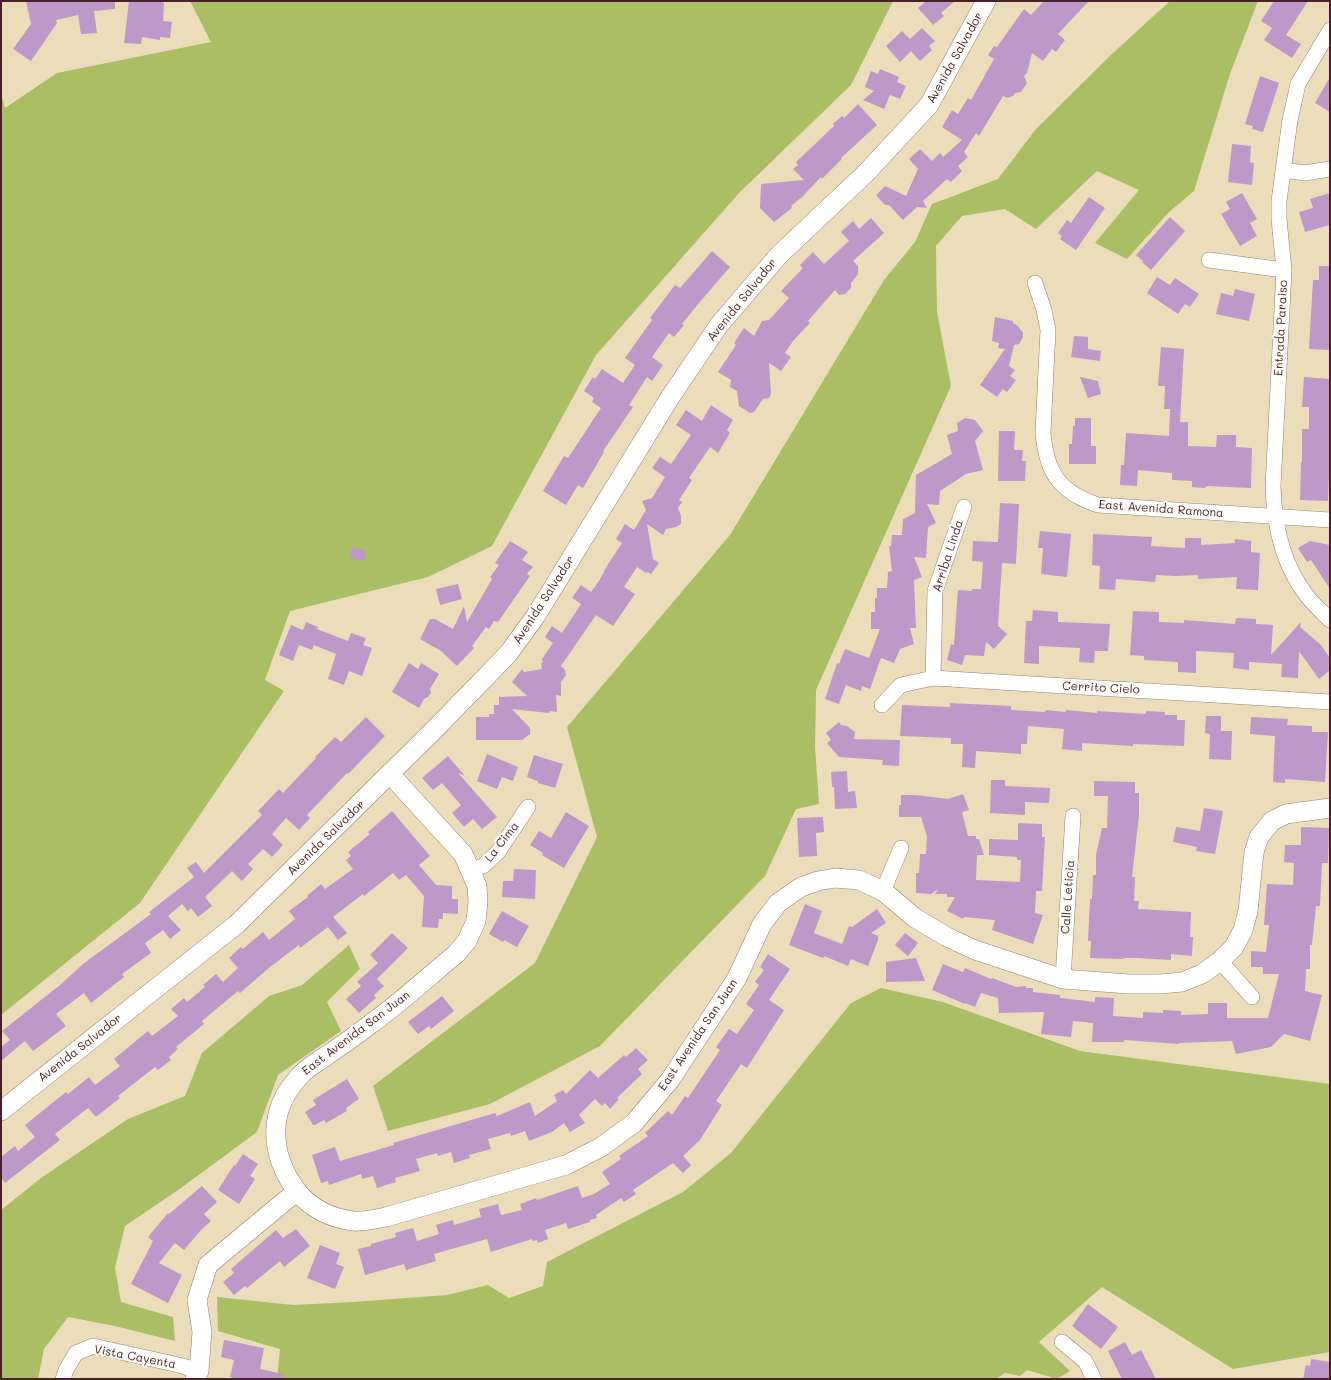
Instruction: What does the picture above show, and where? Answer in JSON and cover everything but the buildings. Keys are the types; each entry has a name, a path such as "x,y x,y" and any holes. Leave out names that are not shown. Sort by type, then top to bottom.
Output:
{"street":[{"name":"Avenida Salvador","path":"1,1111 237,924 390,774 508,654 535,616 669,399 718,324 779,254 866,173 930,105 986,1"},
{"name":"Entrada Paraiso","path":"1330,30 1298,84 1291,115 1278,209 1284,270 1273,486 1275,517 1279,538 1290,569 1307,597 1330,620"},
{"path":"1283,170 1305,173 1330,169"},
{"path":"1209,260 1284,270"},
{"name":"East Avenida Ramona","path":"1035,283 1044,310 1048,330 1043,432 1044,448 1052,472 1062,484 1083,500 1098,505 1330,520"},
{"name":"Arriba Linda","path":"933,678 935,591 964,507"},
{"name":"Cerrito Cielo","path":"882,705 901,685 933,678 1330,702"},
{"name":"East Avenida San Juan","path":"390,774 463,854 477,886 478,902 476,921 467,941 456,954 373,1023 299,1076 286,1093 279,1107 275,1136 282,1165 297,1191 304,1199 321,1211 334,1217 353,1221 367,1221 386,1217 566,1165 601,1147 634,1123 670,1080 737,978 762,924 778,903 801,887 818,881 835,878 859,880 882,891 915,918 947,937 975,950 1062,979 1128,984 1182,982 1202,974 1220,961 1234,948 1243,930 1248,911 1254,852 1259,837 1272,821 1286,814 1330,808"},
{"name":"La Cima","path":"471,870 483,866 498,852 528,808"},
{"name":"Calle Leticia","path":"1062,979 1073,816"},
{"path":"882,891 901,848"},
{"path":"1220,961 1252,997"},
{"path":"197,1375 202,1332 198,1300 208,1264 297,1191"},
{"path":"1062,1342 1085,1361 1094,1379"},
{"name":"Vista Cayenta","path":"63,1379 66,1370 76,1353 93,1346 179,1365 197,1375"}],"green space":[{"path":"190,1 893,1 851,85 740,192 596,355 492,546 428,577 290,611 265,680 284,691 140,903 1,1015 1,94 5,108 57,73 211,42"},
{"path":"1170,1 1258,1 1230,74 1194,191 1168,213 1127,259 1095,243 1139,190 1097,171 1036,229 1005,209 962,216 936,246 937,312 951,386 816,690 815,747 819,804 796,809 765,876 600,1046 490,1104 388,1131 373,1086 535,963 597,837 567,727 730,535 884,280 915,242 932,204 998,179 1036,129 1113,53"},
{"path":"349,945 360,969 327,1002 341,1031 278,1075 257,1132 181,1188 125,1226 115,1268 121,1302 173,1317 175,1341 115,1326 68,1317 44,1349 38,1379 1,1379 1,1210 41,1178 128,1119 185,1096 202,1053 269,996 302,985"},
{"path":"881,988 943,1002 1080,1051 1330,1084 1330,1352 1233,1369 1102,1287 1039,1342 1070,1371 1057,1379 1027,1370 1020,1376 1005,1373 996,1379 277,1379 280,1349 218,1331 217,1297 293,1305 447,1295 488,1285 509,1298 543,1286 547,1262 683,1192 731,1153 851,1003"}]}
